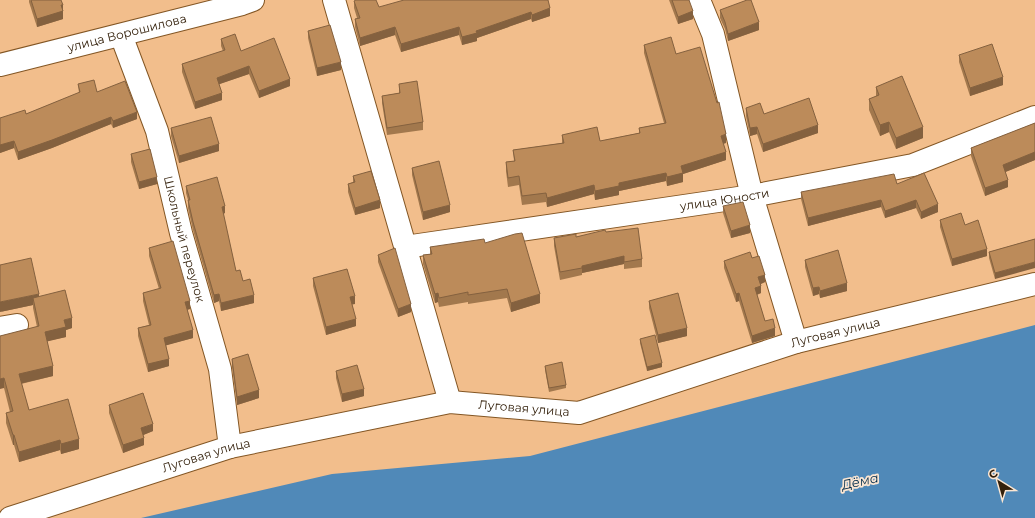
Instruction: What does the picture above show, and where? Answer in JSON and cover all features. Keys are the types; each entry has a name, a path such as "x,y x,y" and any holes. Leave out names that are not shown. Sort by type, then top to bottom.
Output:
{"street":[{"path":"334,0 450,402"},
{"path":"699,0 713,34 752,196 796,342"},
{"name":"улица Ворошилова","path":"0,65 121,35 245,1"},
{"name":"Школьный переулок","path":"121,35 157,131 181,233 220,369 230,447"},
{"name":"улица Юности","path":"405,247 752,196 913,165 1035,117"},
{"name":"Луговая улица","path":"10,518 230,447 450,402 579,414 796,342 1035,284"}],"water":[{"name":"Дёма","path":"1035,325 1035,518 141,518 332,474 530,456"}],"building":[{"path":"31,0 61,0 63,11 37,19"},
{"path":"376,0 379,7 404,0 548,0 550,8 532,15 531,12 476,31 477,33 462,37 459,27 401,44 395,27 360,38 355,19 360,18 354,1"},
{"path":"672,0 689,0 693,11 678,17"},
{"path":"747,0 751,0 759,22 728,34 720,10"},
{"path":"330,25 341,62 317,68 308,31"},
{"path":"235,34 241,51 274,38 290,79 259,91 249,66 217,78 222,93 195,102 182,64 225,50 221,39"},
{"path":"671,37 676,54 700,47 717,103 719,102 726,134 721,136 726,152 681,166 683,173 667,177 666,173 619,183 619,186 595,191 594,185 547,198 546,193 522,196 519,176 508,178 506,162 515,161 513,150 564,143 562,135 597,127 600,141 640,133 639,128 666,123 644,45"},
{"path":"992,44 1003,77 970,88 959,55"},
{"path":"902,76 923,127 896,138 889,122 880,125 869,99 879,95 876,87"},
{"path":"94,80 97,92 125,81 137,112 113,121 111,117 18,152 14,141 0,145 0,118 25,110 26,114 80,92 78,84"},
{"path":"417,81 423,122 387,128 382,96 400,93 399,84"},
{"path":"809,98 818,125 763,144 757,127 750,128 746,108 760,103 764,114"},
{"path":"211,117 219,144 179,156 171,128"},
{"path":"1035,123 1035,152 1003,165 1008,180 985,188 971,148"},
{"path":"150,149 157,177 139,182 131,154"},
{"path":"439,161 450,205 423,212 412,168"},
{"path":"371,171 380,200 355,208 348,184 355,182 353,176"},
{"path":"924,173 938,204 921,212 916,200 885,211 881,200 808,218 801,192 894,174 897,184"},
{"path":"217,177 225,206 222,207 236,271 240,270 243,281 250,279 254,295 221,303 219,294 214,295 193,222 188,200 190,200 186,186"},
{"path":"743,202 750,225 731,231 723,206"},
{"path":"961,213 965,225 978,220 987,249 952,259 940,220"},
{"path":"638,228 642,259 624,262 624,256 582,266 582,268 560,272 554,238 576,234 576,237 605,230 606,232"},
{"path":"522,233 540,294 511,303 507,289 468,295 468,292 439,298 438,293 435,294 423,255 432,254 430,247 484,239 485,243"},
{"path":"1035,239 1035,262 995,273 989,252"},
{"path":"173,241 190,301 185,302 193,330 164,338 169,359 148,364 138,328 151,325 143,293 161,288 149,248"},
{"path":"395,248 411,304 398,309 378,255"},
{"path":"838,250 847,283 820,291 819,287 813,288 805,260"},
{"path":"750,252 752,258 759,256 765,275 758,277 761,286 755,288 765,321 773,319 775,328 752,336 739,293 736,294 724,261"},
{"path":"31,258 39,294 0,302 0,265"},
{"path":"347,269 355,296 350,297 356,319 326,327 313,278"},
{"path":"65,290 72,318 64,320 66,327 45,332 53,366 19,374 29,410 68,399 79,439 61,444 60,440 19,452 6,413 13,411 4,378 0,379 0,336 39,326 33,298"},
{"path":"678,293 687,328 658,335 649,301"},
{"path":"655,335 662,363 647,367 640,339"},
{"path":"248,354 259,390 237,397 232,359"},
{"path":"562,362 566,385 549,388 545,366"},
{"path":"357,365 364,389 342,394 336,371"},
{"path":"143,393 153,424 141,428 144,438 123,445 109,405"}]}
